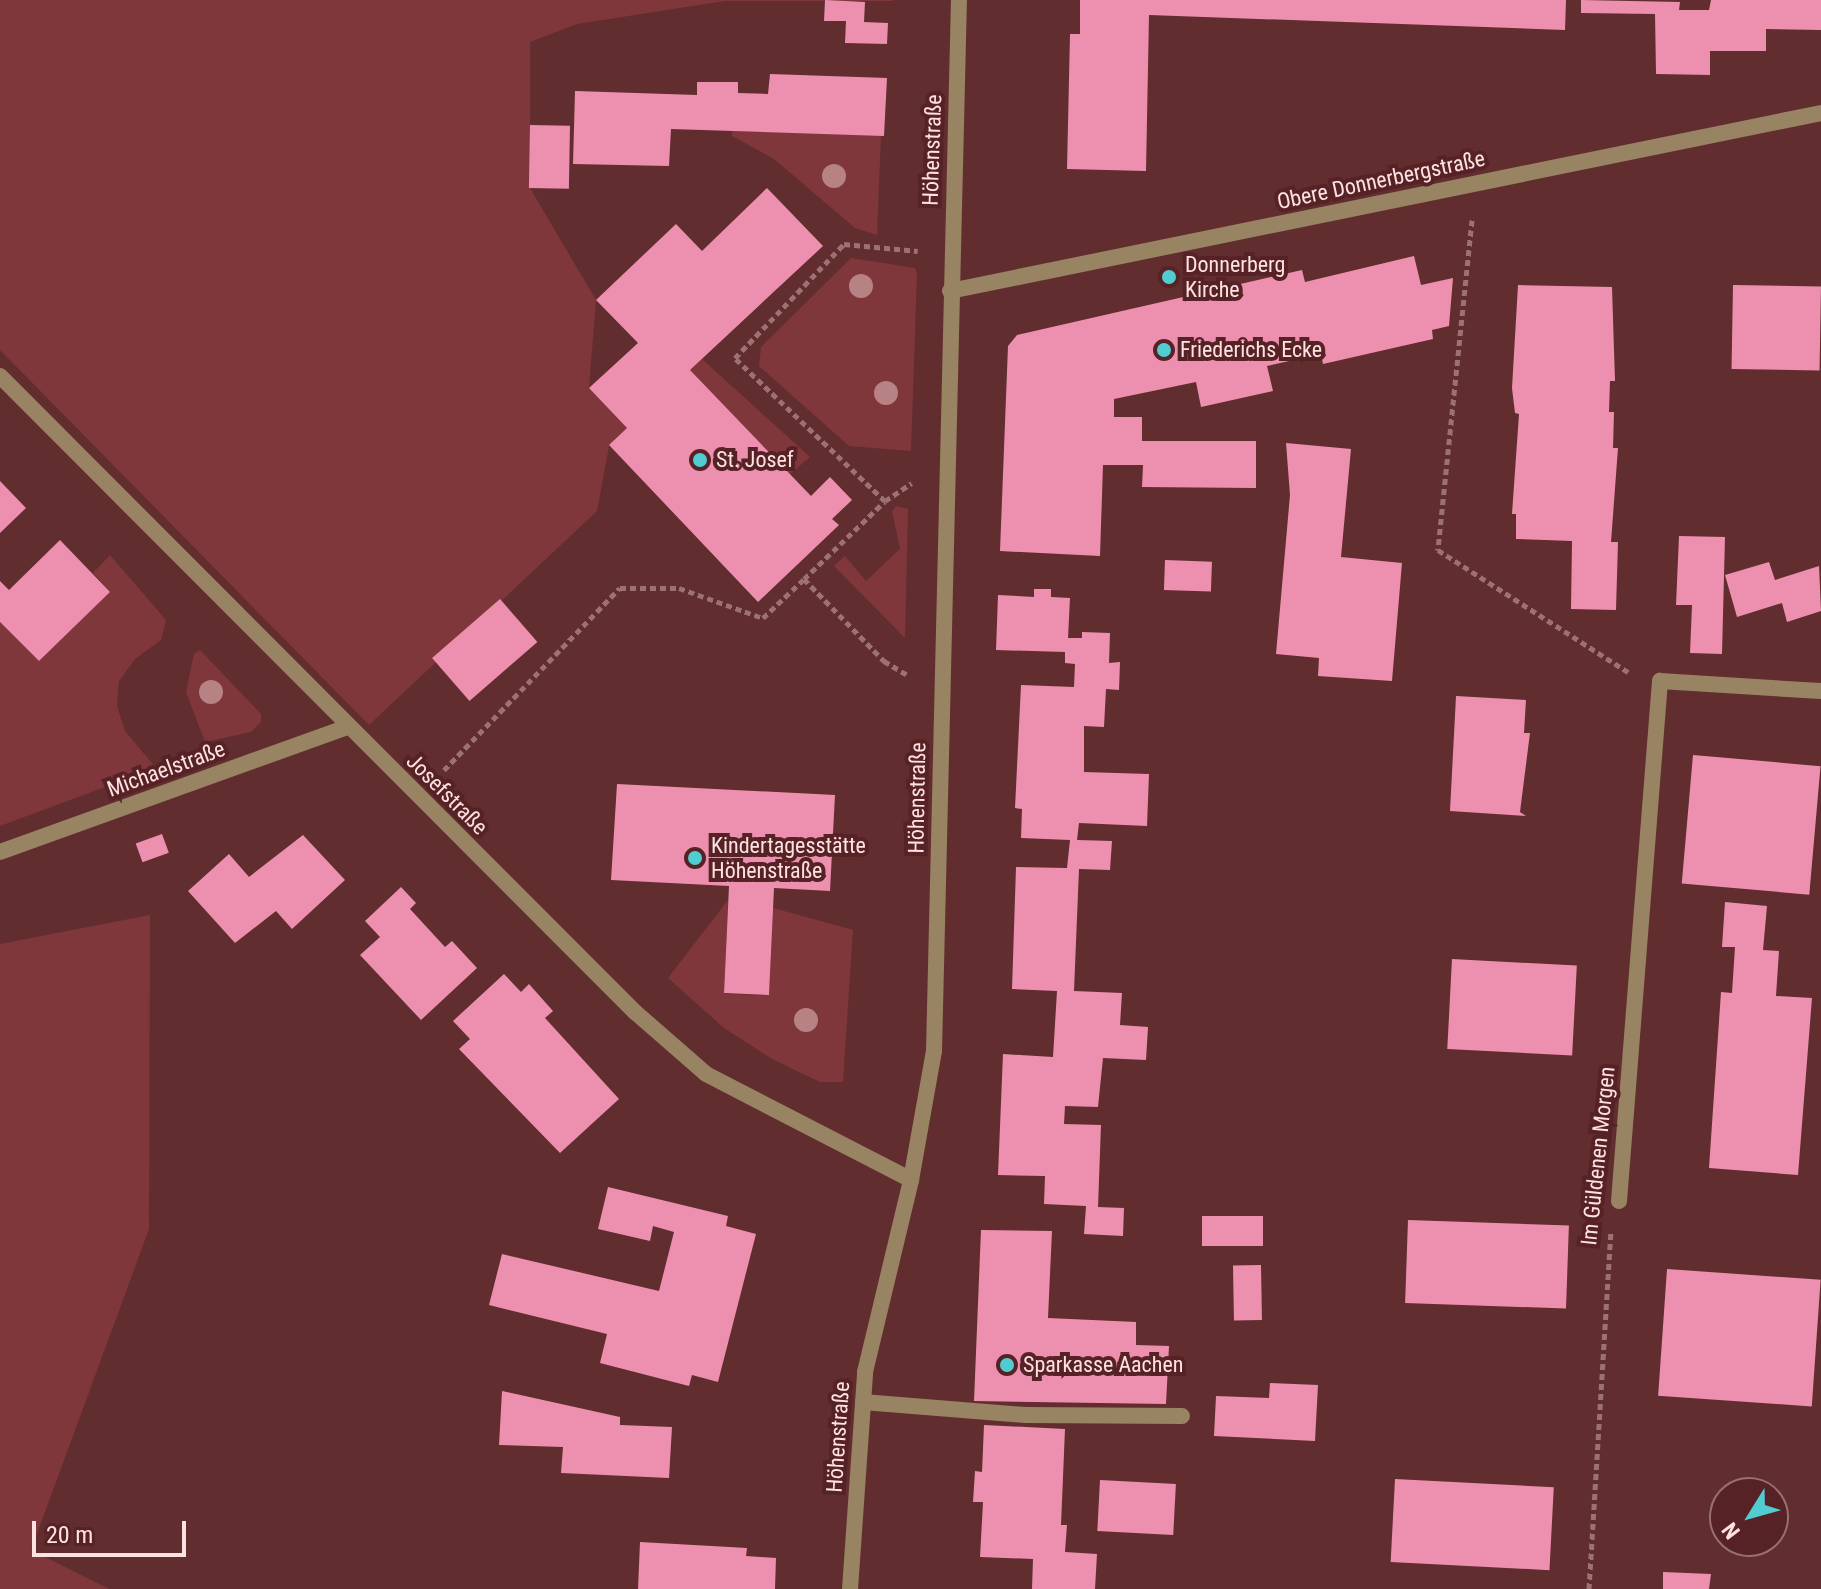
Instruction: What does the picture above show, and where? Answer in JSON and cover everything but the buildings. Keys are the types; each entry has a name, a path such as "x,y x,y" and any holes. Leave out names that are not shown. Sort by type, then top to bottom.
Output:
{"street":[{"name":"Höhenstraße","path":"850,1589 865,1372 911,1180 934,1051 959,0"},
{"name":"Obere Donnerbergstraße","path":"950,291 1821,113"},
{"name":"Josefstraße","path":"0,376 635,1012 706,1074 911,1180"},
{"path":"1660,681 1821,691"},
{"name":"Im Güldenen Morgen","path":"1619,1201 1660,681"},
{"name":"Michaelstraße","path":"0,852 348,727"},
{"path":"863,1402 1025,1415 1182,1416"}],"path":[{"path":"1476,183 1438,550 1621,671 1660,681"},
{"path":"885,501 735,358 844,244 951,254"},
{"path":"430,764 444,770 620,588 679,588 763,618 885,501 946,460"},
{"path":"804,579 884,661 941,696"},
{"name":"Im Güldenen Morgen","path":"1589,1589 1611,1236 1619,1201"}],"shaded area":[{"path":"0,0 893,1 725,1 577,24 530,42 530,188 596,300 589,388 627,428 609,446 597,511 369,725 0,350"},
{"path":"732,131 881,135 877,235 855,228 774,159 732,136"},
{"path":"851,258 915,268 917,274 911,451 849,446 759,366 761,347"},
{"path":"702,359 810,457 790,474 690,370"},
{"path":"897,506 908,509 905,638 834,566 845,556 866,581 900,549 892,511"},
{"path":"110,555 166,620 161,640 135,659 119,681 117,706 125,731 156,768 0,826 0,622 39,661 110,592 93,573"},
{"path":"200,650 261,714 261,722 251,732 205,742 186,692 194,654"},
{"path":"728,900 724,994 769,995 773,908 853,930 843,1082 820,1082 772,1059 724,1028 668,978"},
{"path":"150,915 149,1229 31,1550 109,1589 0,1589 0,944"}],"place":[{"name":"Donnerberg Kirche","path":"1169,277"},
{"name":"Friederichs Ecke","path":"1164,350"},
{"name":"St. Josef","path":"700,460"},
{"name":"Kindertagesstätte Höhenstraße","path":"695,858"},
{"name":"Sparkasse Aachen","path":"1007,1365"}]}
